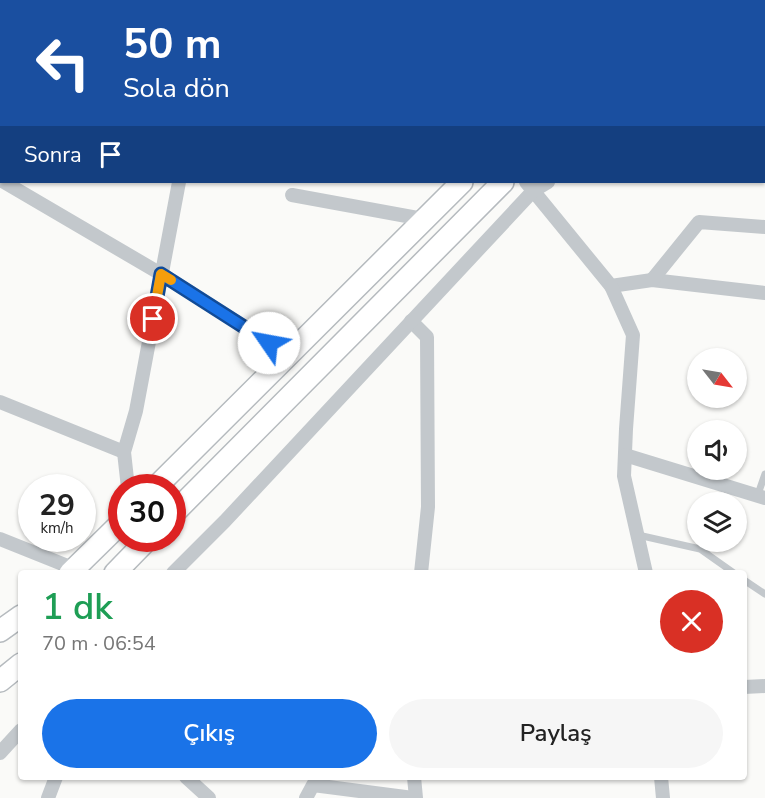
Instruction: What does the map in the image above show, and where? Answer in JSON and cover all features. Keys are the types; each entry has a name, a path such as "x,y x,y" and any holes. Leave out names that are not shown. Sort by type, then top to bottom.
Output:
{"main road":[{"path":"169,474 461,183"},
{"path":"186,501 502,183"},
{"path":"74,570 108,536"},
{"path":"118,570 135,552"},
{"path":"0,631 18,618"},
{"path":"0,681 18,666"}],"street":[{"path":"7,183 161,274 287,354"},
{"path":"126,474 124,452 136,411 179,183"},
{"path":"176,570 225,521 411,321 530,186 611,286 633,335 624,476 645,570"},
{"path":"292,195 423,219"},
{"path":"652,280 699,222 765,227"},
{"path":"611,286 652,280 765,293"},
{"path":"411,321 427,337 428,507 421,570"},
{"path":"0,402 124,452"},
{"path":"625,455 761,497"},
{"path":"0,539 71,570"},
{"path":"747,687 765,686"},
{"path":"0,753 18,733"},
{"path":"48,798 55,780"},
{"path":"189,780 209,798"},
{"path":"306,798 313,785 415,798 414,780"},
{"path":"661,780 663,798"}],"lane":[{"path":"761,497 765,474"},
{"path":"638,536 700,549 730,570"},
{"path":"747,582 765,594"}],"slow traffic":[{"path":"157,296 161,274 171,280"}],"route":[{"path":"153,319 161,274 269,343"}]}
